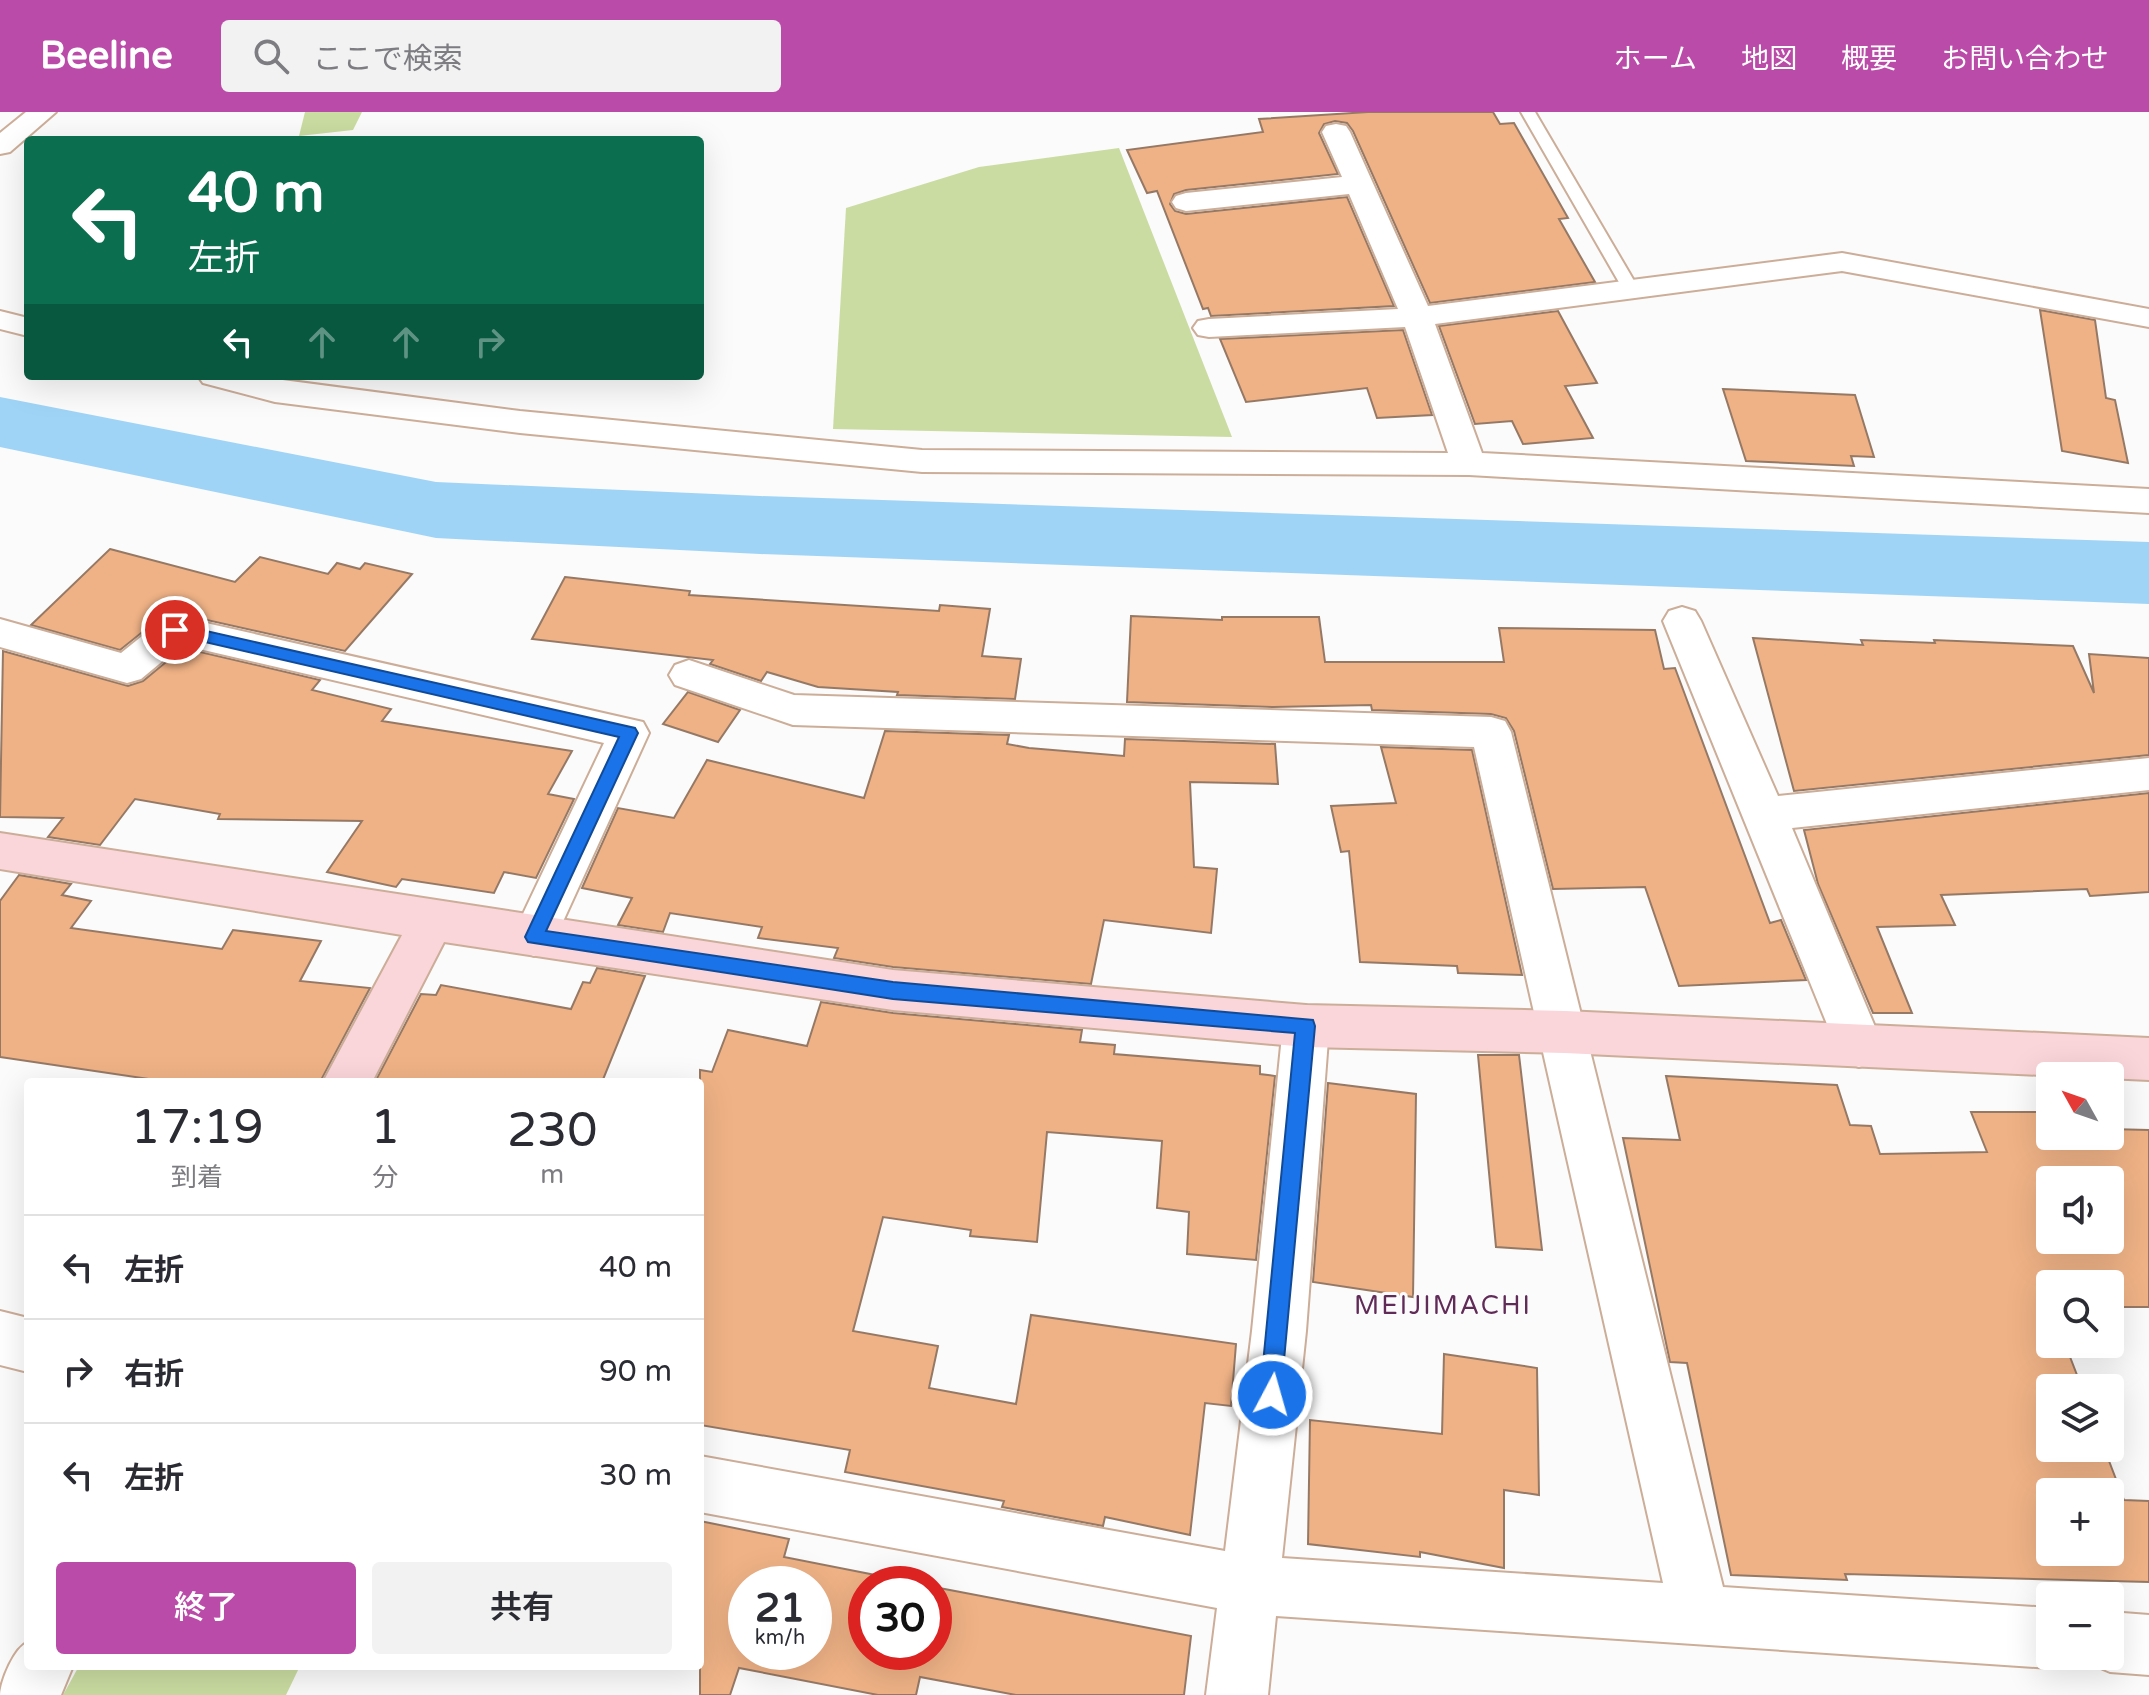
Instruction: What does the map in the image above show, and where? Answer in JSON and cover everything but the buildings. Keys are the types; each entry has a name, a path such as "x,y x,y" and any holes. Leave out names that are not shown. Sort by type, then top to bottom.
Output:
{"street":[{"path":"0,146 43,112"},
{"path":"1336,132 1417,317 1469,464"},
{"path":"1186,202 1359,184"},
{"path":"1209,328 1417,317 1842,262 2149,318"},
{"path":"0,320 24,326"},
{"path":"229,380 275,392 520,422 922,461 1469,464 2149,501"},
{"path":"1682,621 1765,814 1859,1046"},
{"path":"0,633 127,669 175,630 629,733 534,937"},
{"path":"689,675 793,710 1491,732 1565,1032 1700,1615"},
{"path":"1765,814 2149,774"},
{"path":"0,851 534,937 893,990 1306,1026 1565,1032 2149,1059"},
{"path":"349,1078 432,921"},
{"path":"1237,1695 1279,1331 1306,1026"},
{"path":"0,1338 24,1344"},
{"path":"704,1485 1250,1585 2036,1637"},
{"path":"2124,1643 2149,1645"},
{"path":"28,1695 41,1670"}],"lane":[{"path":"1528,112 1632,291"}],"green space":[{"path":"305,112 362,112 353,130 299,136"},
{"path":"1119,148 1232,437 833,429 846,208 979,167"},
{"path":"77,1670 298,1670 286,1695 63,1695"}],"waterway":[{"path":"0,422 436,510 760,525 2149,573"}],"district":[{"name":"MEIJIMACHI","path":"1443,1305"}],"route":[{"path":"175,630 629,733 534,937 893,990 1306,1026 1272,1395"}]}
